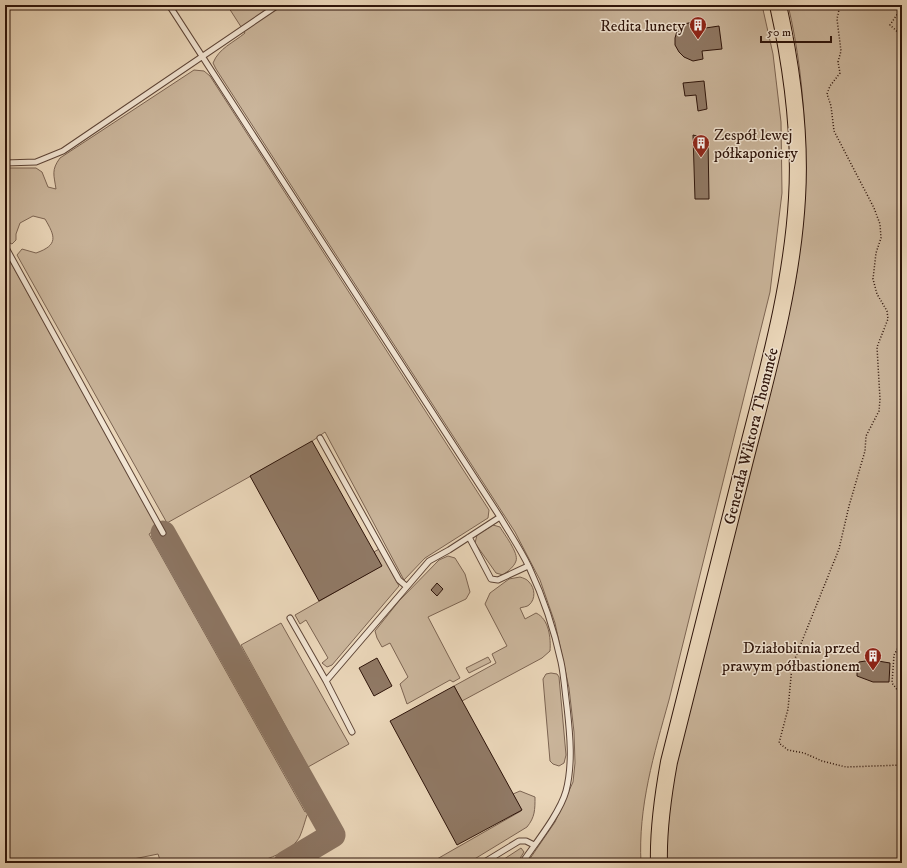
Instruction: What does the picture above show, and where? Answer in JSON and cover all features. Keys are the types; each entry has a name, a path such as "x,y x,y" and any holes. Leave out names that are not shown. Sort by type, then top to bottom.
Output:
{"main road":[{"name":"Generała Wiktora Thommée","path":"659,863 660,817 669,762 784,297 792,245 797,197 797,138 791,68 778,5"}],"lane":[{"path":"170,5 202,57 500,517 528,566 543,602 561,662 569,722 570,759 566,791 560,805 522,863"},
{"path":"5,163 36,162 63,151 278,5"},
{"path":"5,246 163,533"},
{"path":"320,438 399,580 406,586"},
{"path":"326,681 428,561 500,517"},
{"path":"469,537 491,579 498,580 528,566"},
{"path":"290,618 326,681 352,732"},
{"path":"483,863 519,841 526,841 534,845"}],"path":[{"path":"840,5 837,20 841,51 838,62 840,73 830,86 827,94 831,106 834,132 874,208 880,224 881,238 876,253 873,280 877,294 887,311 888,319 877,347 880,400 879,411 866,436 864,451 839,549 792,666 788,709 779,743 788,750 804,753 822,762 846,767 902,765"},
{"path":"902,7 890,25 902,36"},
{"path":"902,641 894,655 892,683 902,696"}],"shaded area":[{"path":"227,5 762,5 773,54 781,122 782,193 770,292 648,781 642,822 641,863 527,863 555,822 573,782 575,763 574,732 569,688 555,623 540,580 515,532 216,69 213,63 219,53 245,33"},
{"path":"788,5 902,5 902,863 666,863 666,837 669,811 678,759 774,377 797,268 802,231 804,199 805,134 800,69"},
{"path":"194,70 204,71 210,76 489,510 488,518 425,558 404,580 325,432 308,444 167,523 17,255 22,249 36,253 49,247 52,243 53,235 45,219 33,216 20,223 16,234 16,240 12,244 8,242 5,237 5,168 36,168 42,172 48,187 56,189 54,169 60,158"},
{"path":"5,255 10,261 158,528 149,534 305,812 308,810 310,813 307,815 297,841 280,854 253,863 161,863 158,854 114,863 5,863"},
{"path":"493,525 500,527 508,539 516,558 516,561 511,569 503,575 496,573 475,543 477,535"},
{"path":"379,549 399,586 332,665 327,667 322,663 328,658 306,620 300,624 295,615 381,566 374,552"},
{"path":"448,556 455,558 465,574 470,592 466,599 428,617 460,678 453,682 450,680 407,704 400,684 408,677 390,643 382,647 375,631 399,601 439,560"},
{"path":"520,577 531,584 533,587 534,597 529,605 520,608 525,619 536,613 544,620 548,629 550,651 542,658 462,701 454,686 496,663 492,654 507,646 485,604 490,593 509,579"},
{"path":"281,623 349,744 308,767 241,645"},
{"path":"488,657 491,662 469,673 466,668"},
{"path":"546,674 557,674 559,677 566,755 564,763 559,766 550,761 543,679"},
{"path":"520,791 535,797 534,813 532,820 527,827 468,863 430,863 521,811 513,794"},
{"path":"521,848 524,852 517,863 498,863"}],"building":[{"name":"Redita lunety","path":"698,21 699,29 719,26 722,49 702,51 703,59 693,61 684,57 679,52 675,45 675,38 677,31 684,24"},
{"path":"704,81 707,109 698,111 696,95 685,96 683,83"},
{"name":"Zespół lewej półkaponiery","path":"693,135 708,139 709,199 695,199"},
{"path":"312,441 382,566 319,601 250,476"},
{"path":"437,583 443,589 437,596 431,590"},
{"path":"377,658 392,686 374,696 359,668"},
{"name":"Działobitnia przed prawym półbastionem","path":"872,660 890,663 889,682 873,682 857,676 859,662"},
{"path":"454,686 522,810 457,845 390,721"}],"taxiway":[{"path":"163,533 333,835 286,863"}],"place":[{"name":"Redita lunety","path":"698,40"},
{"name":"Zespół lewej półkaponiery","path":"701,158"},
{"name":"Działobitnia przed prawym półbastionem","path":"873,671"}]}
